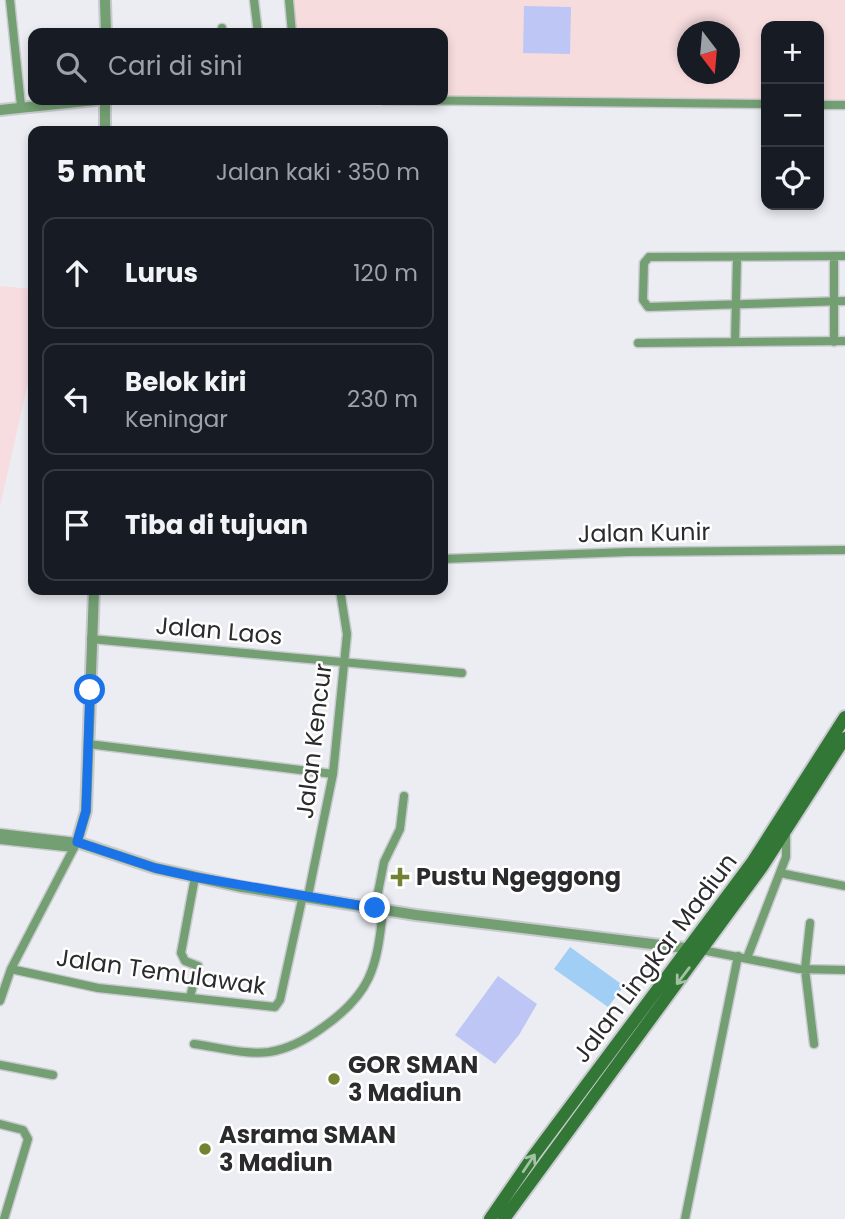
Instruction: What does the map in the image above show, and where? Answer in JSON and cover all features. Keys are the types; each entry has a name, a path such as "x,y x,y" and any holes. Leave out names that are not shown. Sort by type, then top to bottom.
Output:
{"main road":[{"name":"Jalan Lingkar Madiun","path":"503,1219 688,949 782,828 845,717"},
{"name":"Jalan Lingkar Madiun","path":"490,1219 702,950 845,738"}],"street":[{"path":"105,0 106,28"},
{"path":"254,0 257,28"},
{"path":"289,0 292,28"},
{"path":"0,6 10,2 21,106"},
{"path":"448,101 761,104"},
{"path":"824,104 845,105"},
{"path":"0,110 34,105"},
{"path":"105,105 105,126"},
{"path":"834,256 834,342"},
{"path":"845,256 649,257 645,263 643,300 648,307 845,301"},
{"path":"736,342 737,258"},
{"path":"638,343 845,341"},
{"name":"Jalan Kunir","path":"448,559 628,552 845,550"},
{"path":"0,1000 11,969 75,845 86,811 94,595"},
{"name":"Jalan Kencur","path":"306,895 333,774 347,634 341,595"},
{"name":"Jalan Laos","path":"92,639 462,673"},
{"path":"88,744 333,774"},
{"path":"194,1044 268,1052 303,1040 354,1005 369,978 379,909 381,870 400,829 404,796"},
{"path":"685,1219 742,957 780,873 787,850 782,828"},
{"path":"0,833 75,845 195,877 379,909 702,950 805,969 845,970"},
{"path":"0,840 75,845"},
{"path":"780,873 845,886"},
{"path":"190,997 198,966 185,961 181,953 195,877"},
{"name":"Jalan Temulawak","path":"11,969 98,988 275,1007 280,1000 306,895"},
{"path":"810,923 805,969 814,1044"},
{"path":"0,1065 53,1075"},
{"path":"0,1124 23,1130 28,1139 4,1219"}],"shaded area":[{"path":"289,0 845,0 845,102 824,102 824,21 761,21 761,101 448,97 448,28 292,28"},
{"path":"524,6 571,7 570,54 523,53"},
{"path":"0,286 28,289 28,383 0,506"},
{"path":"570,947 624,986 608,1007 554,969"},
{"path":"498,976 537,1004 519,1035 495,1064 455,1035"}],"place":[{"name":"Pustu Ngeggong","path":"400,877"},
{"name":"GOR SMAN 3 Madiun","path":"334,1079"},
{"name":"Asrama SMAN 3 Madiun","path":"205,1149"}],"route":[{"path":"90,690 86,811 77,842 155,868 195,877 375,908"}]}
